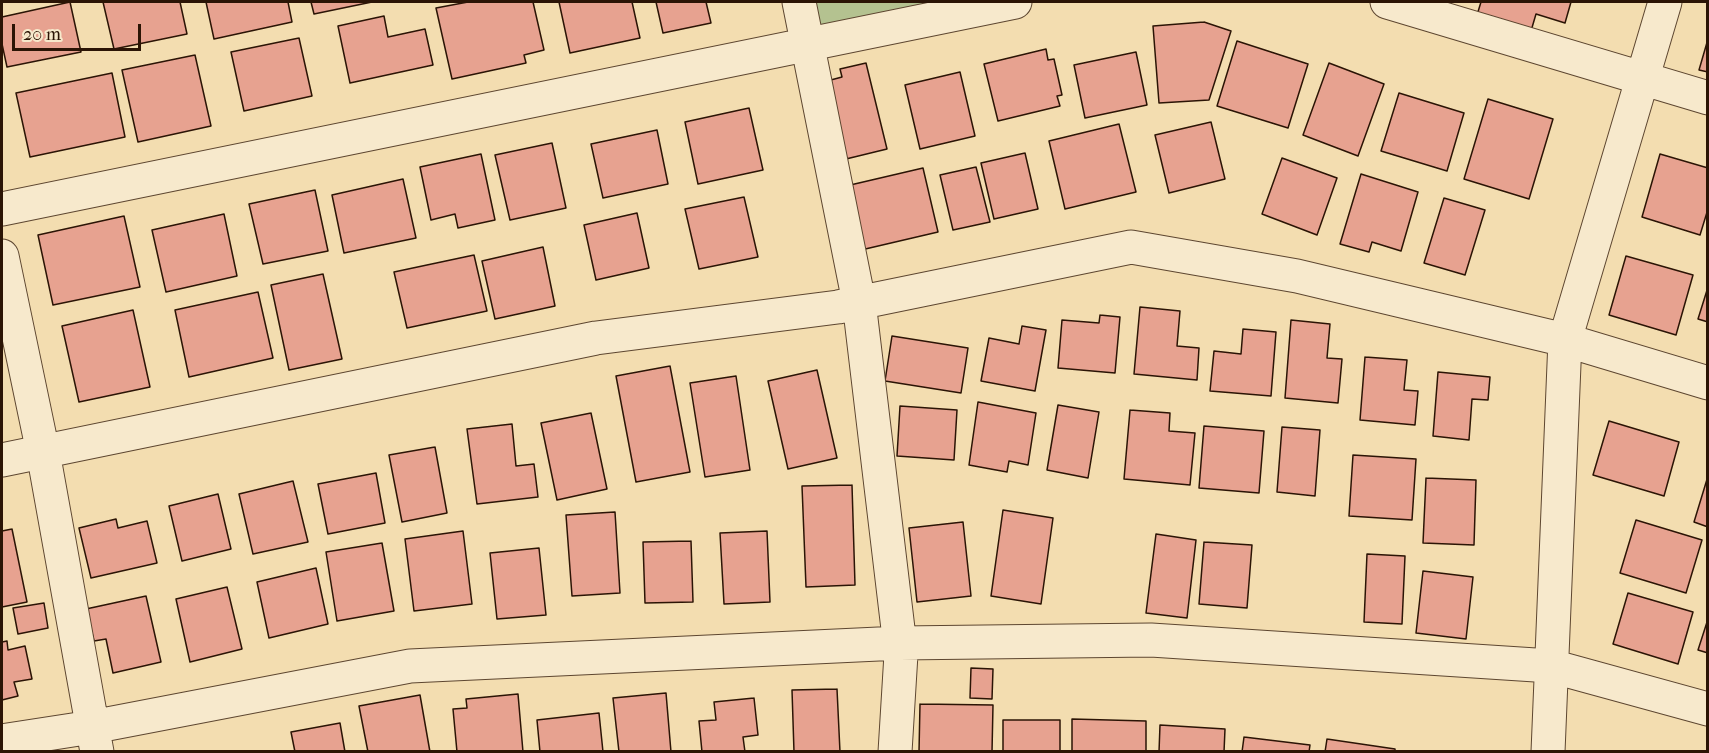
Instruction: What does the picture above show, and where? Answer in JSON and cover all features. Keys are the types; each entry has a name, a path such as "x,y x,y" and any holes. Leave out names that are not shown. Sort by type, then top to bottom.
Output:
{"street":[{"path":"799,2 859,302 901,654 895,752"},
{"path":"2,209 1015,2"},
{"path":"1387,2 1707,98"},
{"path":"1548,752 1565,340 1665,2"},
{"path":"2,460 596,338 838,307 1131,247 1297,276 1565,340 1707,383"},
{"path":"2,256 43,452 94,739"},
{"path":"2,741 94,739 410,666 900,643 1151,640 1551,666 1707,709"}],"green space":[{"path":"799,2 1015,2 807,44"}],"building":[{"path":"70,2 81,52 7,67 2,44 2,17"},
{"path":"103,2 180,2 187,34 114,49"},
{"path":"206,2 288,2 292,22 214,39"},
{"path":"311,2 372,2 314,14"},
{"path":"468,2 533,2 544,50 524,55 526,63 452,79 436,8"},
{"path":"559,2 632,2 640,38 570,53"},
{"path":"656,2 706,2 711,23 663,33"},
{"path":"1481,2 1571,2 1565,23 1536,14 1531,31 1477,15"},
{"path":"384,16 388,37 425,29 433,65 350,83 338,26"},
{"path":"1204,22 1231,31 1209,100 1159,103 1153,26"},
{"path":"299,38 312,96 244,111 231,52"},
{"path":"1708,39 1708,72 1699,70"},
{"path":"1237,41 1308,64 1288,128 1217,106"},
{"path":"1046,49 1048,60 1054,59 1062,95 1057,96 1060,106 998,121 984,64"},
{"path":"1136,52 1147,105 1085,118 1074,65"},
{"path":"195,55 211,126 138,142 122,70"},
{"path":"866,63 887,149 846,159 827,81 842,77 840,69"},
{"path":"1329,63 1384,84 1358,156 1303,135"},
{"path":"960,72 975,136 920,149 905,85"},
{"path":"112,73 125,137 30,157 16,93"},
{"path":"1399,93 1464,113 1447,171 1381,151"},
{"path":"1488,99 1553,119 1529,199 1464,179"},
{"path":"749,108 763,170 698,184 685,122"},
{"path":"1211,122 1225,179 1169,193 1155,135"},
{"path":"1119,124 1136,192 1065,209 1049,141"},
{"path":"657,130 668,184 603,198 591,144"},
{"path":"552,143 566,208 510,220 495,155"},
{"path":"1025,153 1038,209 994,219 981,163"},
{"path":"481,154 495,220 458,228 455,214 431,220 420,167"},
{"path":"1660,154 1708,168 1708,209 1700,235 1642,217"},
{"path":"1282,158 1337,178 1317,235 1262,214"},
{"path":"976,167 990,222 953,230 940,175"},
{"path":"923,168 938,232 861,250 846,186"},
{"path":"1361,174 1418,192 1401,251 1372,242 1369,252 1340,244"},
{"path":"403,179 416,238 344,253 332,195"},
{"path":"315,190 328,251 263,264 249,204"},
{"path":"744,197 758,257 699,269 685,209"},
{"path":"1444,198 1485,210 1465,275 1424,263"},
{"path":"637,213 649,268 596,280 584,225"},
{"path":"224,214 237,276 166,292 152,230"},
{"path":"124,216 140,287 53,305 38,235"},
{"path":"543,247 555,306 495,319 482,261"},
{"path":"474,255 487,311 407,328 394,272"},
{"path":"1626,256 1693,275 1676,335 1609,315"},
{"path":"323,274 342,359 289,370 271,285"},
{"path":"1708,287 1708,322 1698,319"},
{"path":"258,292 273,358 189,377 175,310"},
{"path":"1140,307 1180,311 1177,346 1199,348 1197,380 1134,374"},
{"path":"133,310 150,387 79,402 62,326"},
{"path":"1100,315 1120,317 1115,373 1058,368 1062,320 1099,323"},
{"path":"1291,320 1330,324 1327,358 1342,359 1338,403 1285,398"},
{"path":"1022,326 1046,330 1035,391 981,381 989,338 1019,344"},
{"path":"1243,329 1276,332 1271,396 1210,391 1214,351 1241,354"},
{"path":"892,336 968,348 961,393 885,381"},
{"path":"1365,357 1407,360 1404,390 1418,391 1415,425 1360,420"},
{"path":"670,366 690,472 636,482 616,376"},
{"path":"817,370 837,458 788,469 768,381"},
{"path":"1438,372 1490,377 1488,400 1472,399 1469,440 1433,436"},
{"path":"736,376 750,470 705,477 690,383"},
{"path":"978,402 1036,413 1028,465 1009,461 1007,472 969,465"},
{"path":"1058,405 1099,412 1088,478 1047,470"},
{"path":"900,406 957,410 954,460 897,456"},
{"path":"1130,410 1170,413 1169,431 1195,433 1190,485 1124,479"},
{"path":"591,413 607,489 557,500 541,423"},
{"path":"1609,421 1679,442 1664,496 1593,475"},
{"path":"512,424 516,466 534,464 538,497 477,504 467,429"},
{"path":"1204,426 1264,431 1259,493 1199,488"},
{"path":"1282,427 1320,430 1315,496 1277,492"},
{"path":"435,447 447,513 402,522 389,455"},
{"path":"1353,455 1416,459 1412,520 1349,516"},
{"path":"376,473 385,523 328,534 318,484"},
{"path":"1708,476 1708,527 1694,522"},
{"path":"1426,478 1476,480 1474,545 1423,543"},
{"path":"293,481 308,542 253,554 239,494"},
{"path":"852,485 855,585 806,587 802,486"},
{"path":"218,494 231,549 182,561 169,506"},
{"path":"1003,510 1053,518 1041,604 991,596"},
{"path":"615,512 620,593 572,596 566,515"},
{"path":"116,519 118,528 147,521 157,563 91,578 79,528"},
{"path":"1636,520 1702,540 1686,593 1620,573"},
{"path":"963,522 971,596 917,602 909,528"},
{"path":"12,529 27,602 2,607 2,531"},
{"path":"463,531 472,604 414,611 405,539"},
{"path":"767,531 770,602 724,604 720,533"},
{"path":"1156,534 1196,540 1187,618 1146,613"},
{"path":"691,541 693,602 645,603 643,542"},
{"path":"1204,542 1252,545 1247,608 1199,604"},
{"path":"382,543 394,611 337,621 326,552"},
{"path":"539,548 546,615 497,619 490,553"},
{"path":"1367,554 1405,556 1402,624 1364,622"},
{"path":"316,568 328,624 269,638 257,582"},
{"path":"1423,571 1473,577 1466,639 1416,633"},
{"path":"227,587 242,649 190,662 176,599"},
{"path":"1628,593 1693,612 1678,664 1613,644"},
{"path":"146,596 161,662 113,673 106,639 94,641 86,609"},
{"path":"44,603 48,628 18,634 13,608"},
{"path":"1708,619 1708,653 1698,650"},
{"path":"7,641 8,650 25,646 32,679 14,682 18,696 2,700 2,642"},
{"path":"971,668 993,669 992,699 970,698"},
{"path":"837,689 840,752 794,752 792,690"},
{"path":"666,693 671,752 619,752 613,698"},
{"path":"518,694 523,752 457,752 453,709 467,708 466,699"},
{"path":"420,695 430,752 368,752 359,706"},
{"path":"754,698 758,735 743,737 745,752 702,752 699,721 716,720 714,702"},
{"path":"920,704 993,705 992,752 919,752"},
{"path":"599,713 603,752 540,752 537,720"},
{"path":"1072,719 1146,721 1146,752 1072,752"},
{"path":"1003,720 1060,720 1060,752 1003,752"},
{"path":"340,723 345,752 295,752 291,732"},
{"path":"1160,725 1225,729 1224,752 1159,752"},
{"path":"1244,737 1310,745 1309,752 1242,752"},
{"path":"1327,739 1395,749 1395,752 1325,752"}]}
